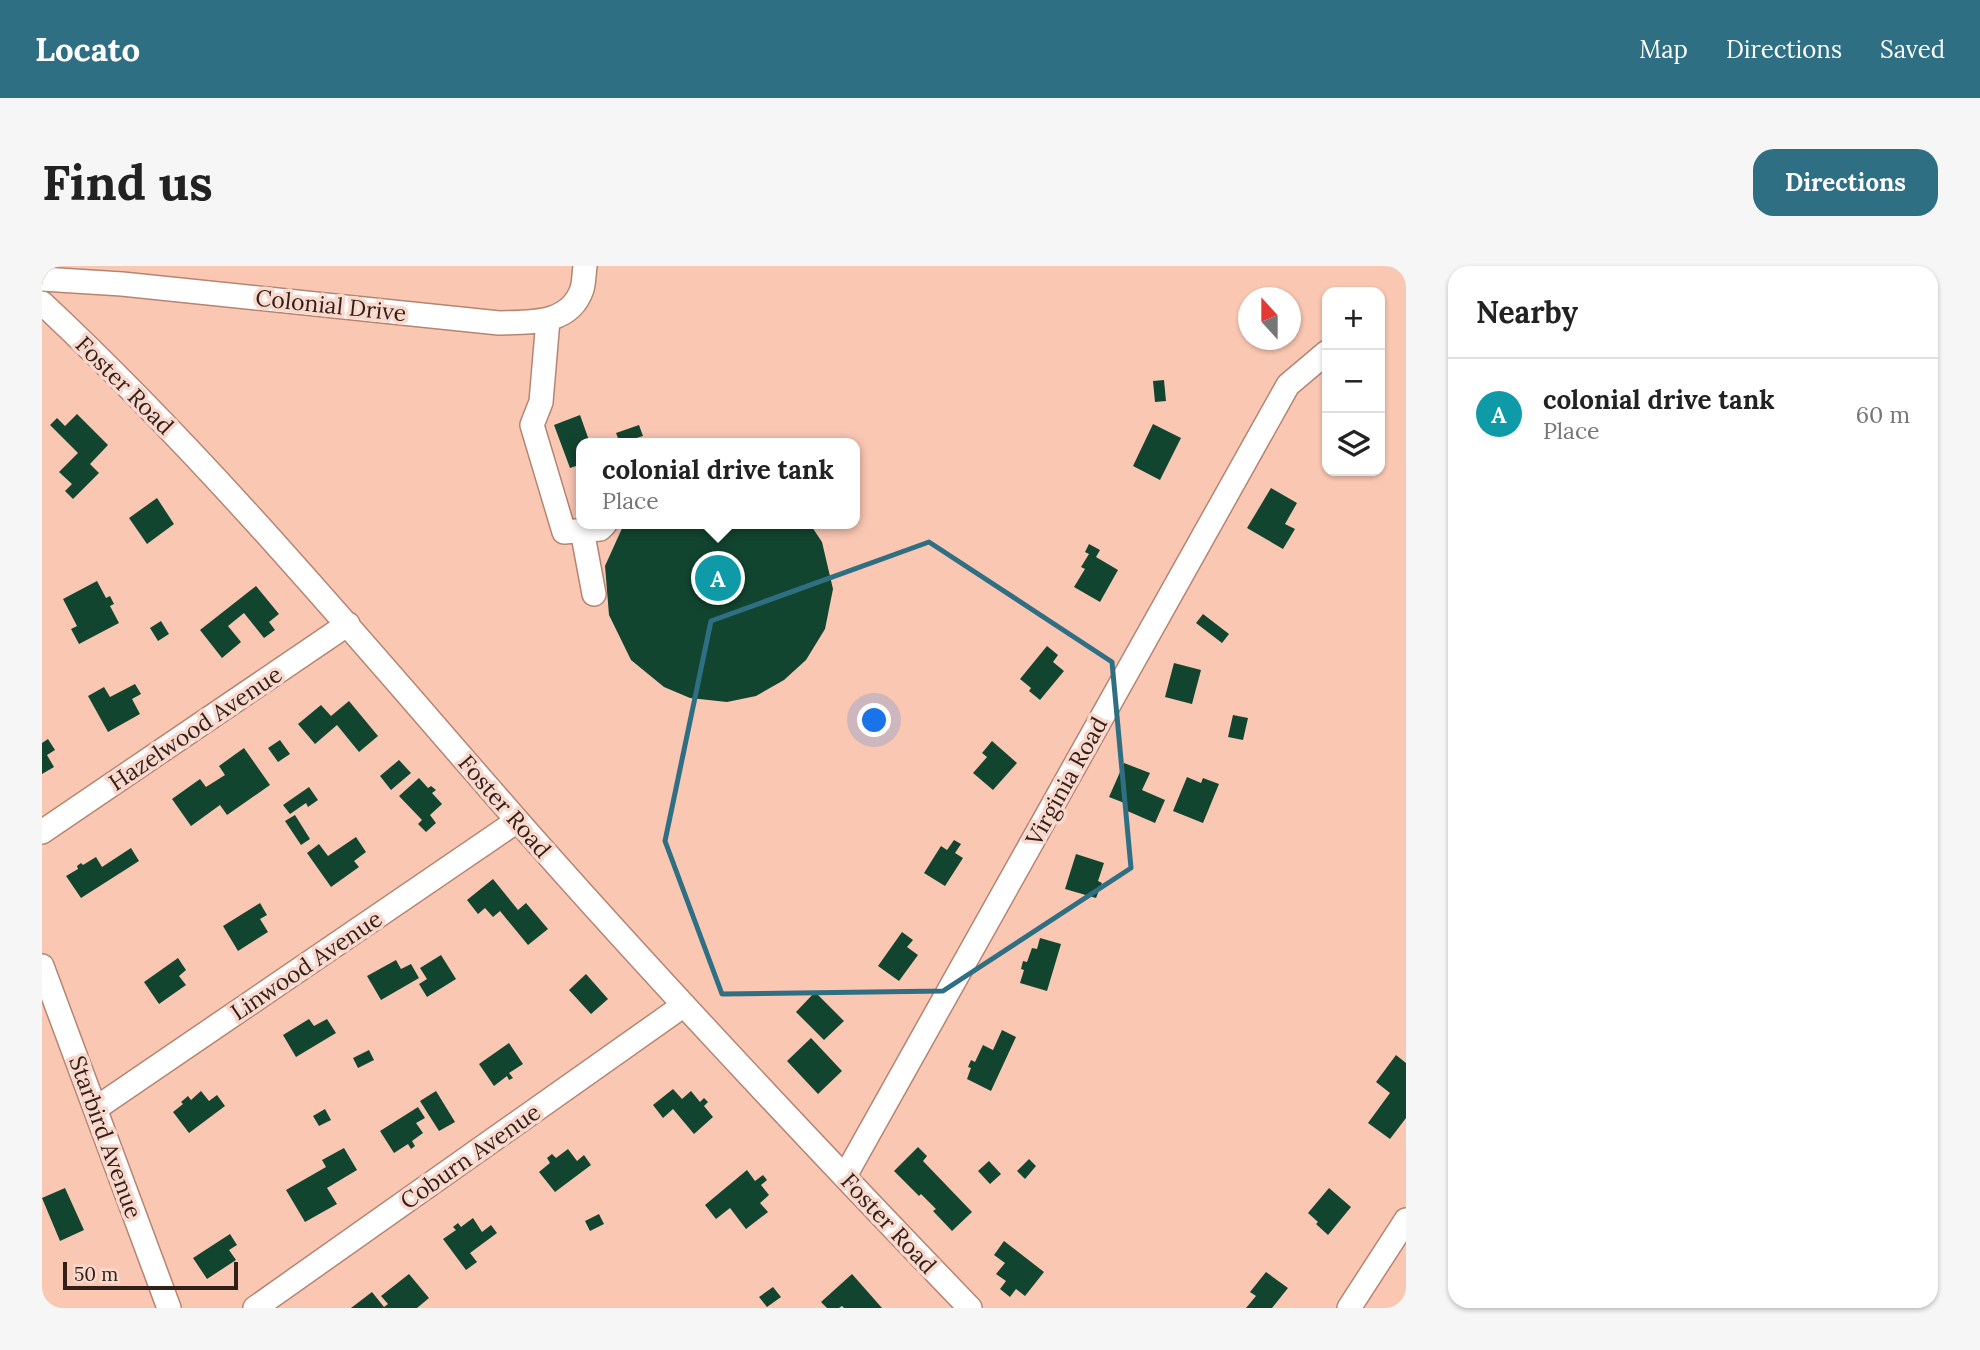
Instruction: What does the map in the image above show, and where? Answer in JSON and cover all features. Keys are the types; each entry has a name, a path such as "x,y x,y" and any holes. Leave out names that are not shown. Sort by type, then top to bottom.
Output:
{"street":[{"path":"585,266 582,289 570,308 548,320 541,402 532,425 564,532 600,529"},
{"name":"Colonial Drive","path":"42,279 122,284 499,323 548,320"},
{"name":"Foster Road","path":"42,303 102,359 169,429 348,624 517,821 684,1005 970,1308"},
{"name":"Virginia Road","path":"845,1176 1288,385 1322,356"},
{"path":"582,530 594,594"},
{"name":"Hazelwood Avenue","path":"42,832 348,624"},
{"name":"Linwood Avenue","path":"95,1109 517,821"},
{"name":"Starbird Avenue","path":"42,966 169,1308"},
{"name":"Coburn Avenue","path":"255,1308 684,1005"},
{"path":"1349,1308 1406,1220"}],"highlighted area":[{"path":"929,542 1112,662 1131,868 943,991 722,994 665,841 711,621"}],"building":[{"path":"1164,380 1166,401 1155,402 1153,381"},
{"path":"77,414 108,445 90,464 99,473 73,499 65,491 72,484 59,472 78,453 50,425 57,418 65,426"},
{"path":"580,415 588,438 576,438 576,466 570,468 554,425"},
{"path":"1153,424 1181,438 1160,480 1133,466"},
{"path":"639,425 643,436 618,438 616,433"},
{"path":"1271,488 1297,503 1285,524 1295,529 1283,549 1247,528"},
{"path":"157,498 174,524 147,544 129,518"},
{"path":"622,529 813,529 822,542 833,589 825,629 806,660 784,680 756,696 727,702 690,698 664,687 631,660 609,615 605,566"},
{"path":"1089,544 1100,550 1096,557 1118,570 1100,602 1074,587 1085,569 1081,567 1089,554 1085,552"},
{"path":"97,581 106,598 110,596 114,604 110,606 119,623 79,644 71,629 77,626 63,599"},
{"path":"256,586 279,614 269,622 275,630 264,638 244,613 228,626 241,642 222,658 200,630"},
{"path":"1203,614 1229,634 1222,643 1196,623"},
{"path":"161,621 169,634 158,641 150,628"},
{"path":"1047,646 1058,655 1053,662 1064,671 1040,700 1020,679"},
{"path":"1174,663 1201,670 1192,704 1165,697"},
{"path":"135,684 141,694 132,699 140,714 108,732 88,696 104,687 110,697"},
{"path":"349,701 378,736 359,752 337,725 315,744 298,724 321,705 331,716"},
{"path":"1233,715 1248,718 1243,740 1228,737"},
{"path":"48,739 55,750 47,755 54,767 42,774 42,743"},
{"path":"280,740 290,754 278,762 268,748"},
{"path":"992,741 1017,763 993,790 973,773 987,757 982,753"},
{"path":"244,748 270,785 227,815 220,805 191,826 172,799 200,779 206,787 225,775 219,766"},
{"path":"399,760 411,773 391,790 380,776"},
{"path":"1124,763 1150,773 1142,790 1165,800 1155,823 1125,810 1127,804 1109,797"},
{"path":"1187,777 1201,783 1203,778 1219,784 1203,823 1173,811"},
{"path":"419,778 428,788 431,786 436,790 432,793 442,804 430,815 436,823 426,832 418,824 422,820 399,796"},
{"path":"309,787 318,800 308,807 306,803 290,814 283,805"},
{"path":"295,815 310,839 301,845 285,821"},
{"path":"356,837 366,852 354,861 359,867 331,887 307,853 319,844 328,856"},
{"path":"954,840 961,844 955,853 963,858 945,886 924,873 941,846 947,850"},
{"path":"131,848 139,861 81,898 66,876 78,869 77,866 81,863 83,865 96,857 102,867"},
{"path":"1076,854 1104,863 1098,881 1102,883 1096,898 1065,889"},
{"path":"493,879 518,910 526,903 548,929 528,945 500,911 493,917 485,908 478,914 467,900"},
{"path":"260,903 267,915 260,919 268,932 238,951 223,926"},
{"path":"902,932 913,940 907,947 918,955 899,981 878,966"},
{"path":"1040,938 1061,944 1047,991 1020,983 1024,970 1021,969 1023,961 1027,962 1032,948 1037,949"},
{"path":"441,955 456,979 427,997 419,984 427,979 420,968"},
{"path":"178,958 186,970 179,976 186,985 159,1004 144,982"},
{"path":"396,960 401,969 411,964 419,978 381,1000 367,976"},
{"path":"586,974 608,999 591,1014 569,990"},
{"path":"815,992 844,1021 824,1040 796,1012"},
{"path":"309,1019 314,1026 327,1019 336,1033 296,1057 283,1035"},
{"path":"1002,1030 1016,1037 991,1091 967,1079 971,1068 968,1067 971,1060 975,1062 983,1045 993,1050"},
{"path":"811,1038 842,1071 818,1094 787,1061"},
{"path":"509,1043 523,1064 509,1073 513,1078 509,1080 507,1076 494,1086 479,1064"},
{"path":"369,1050 374,1060 358,1068 353,1058"},
{"path":"1396,1055 1406,1063 1406,1118 1390,1139 1368,1123 1390,1093 1376,1082"},
{"path":"673,1089 682,1099 691,1091 700,1102 704,1098 708,1102 704,1106 713,1117 694,1134 673,1109 663,1118 653,1105"},
{"path":"201,1091 209,1101 217,1095 225,1106 189,1133 173,1112 188,1096 191,1100"},
{"path":"436,1091 455,1122 439,1131 420,1101"},
{"path":"418,1107 425,1118 416,1123 423,1133 412,1141 415,1146 411,1149 408,1144 394,1153 380,1131"},
{"path":"325,1109 331,1120 319,1126 313,1116"},
{"path":"918,1147 927,1156 923,1161 972,1212 952,1231 933,1211 936,1209 894,1171"},
{"path":"344,1148 357,1170 327,1188 337,1204 305,1222 286,1190 326,1167 322,1160"},
{"path":"568,1149 577,1161 584,1155 591,1165 555,1192 539,1172 550,1163 547,1158 552,1154 556,1158"},
{"path":"1029,1159 1036,1166 1025,1179 1017,1171"},
{"path":"989,1161 1001,1174 990,1184 978,1171"},
{"path":"747,1170 755,1181 763,1175 767,1180 761,1185 769,1195 760,1203 768,1212 746,1229 730,1208 716,1219 705,1205"},
{"path":"65,1188 84,1230 60,1241 42,1198"},
{"path":"1329,1188 1351,1207 1328,1235 1308,1213"},
{"path":"599,1214 604,1224 590,1231 585,1221"},
{"path":"473,1218 482,1232 491,1225 497,1233 470,1253 477,1262 466,1270 443,1239 456,1230 453,1227 458,1223 461,1227"},
{"path":"230,1234 237,1245 229,1250 236,1260 207,1279 193,1258"},
{"path":"1004,1241 1044,1272 1025,1296 1016,1289 1010,1297 1000,1289 1006,1281 996,1274 1005,1263 994,1255"},
{"path":"1266,1272 1288,1288 1272,1308 1246,1308 1256,1296 1250,1292"},
{"path":"409,1274 429,1298 417,1308 351,1308 372,1292 384,1307 388,1304 381,1296"},
{"path":"852,1274 882,1308 827,1308 821,1302"},
{"path":"773,1287 781,1297 767,1307 759,1297"}],"place":[{"name":"colonial drive tank","path":"718,578"}]}
